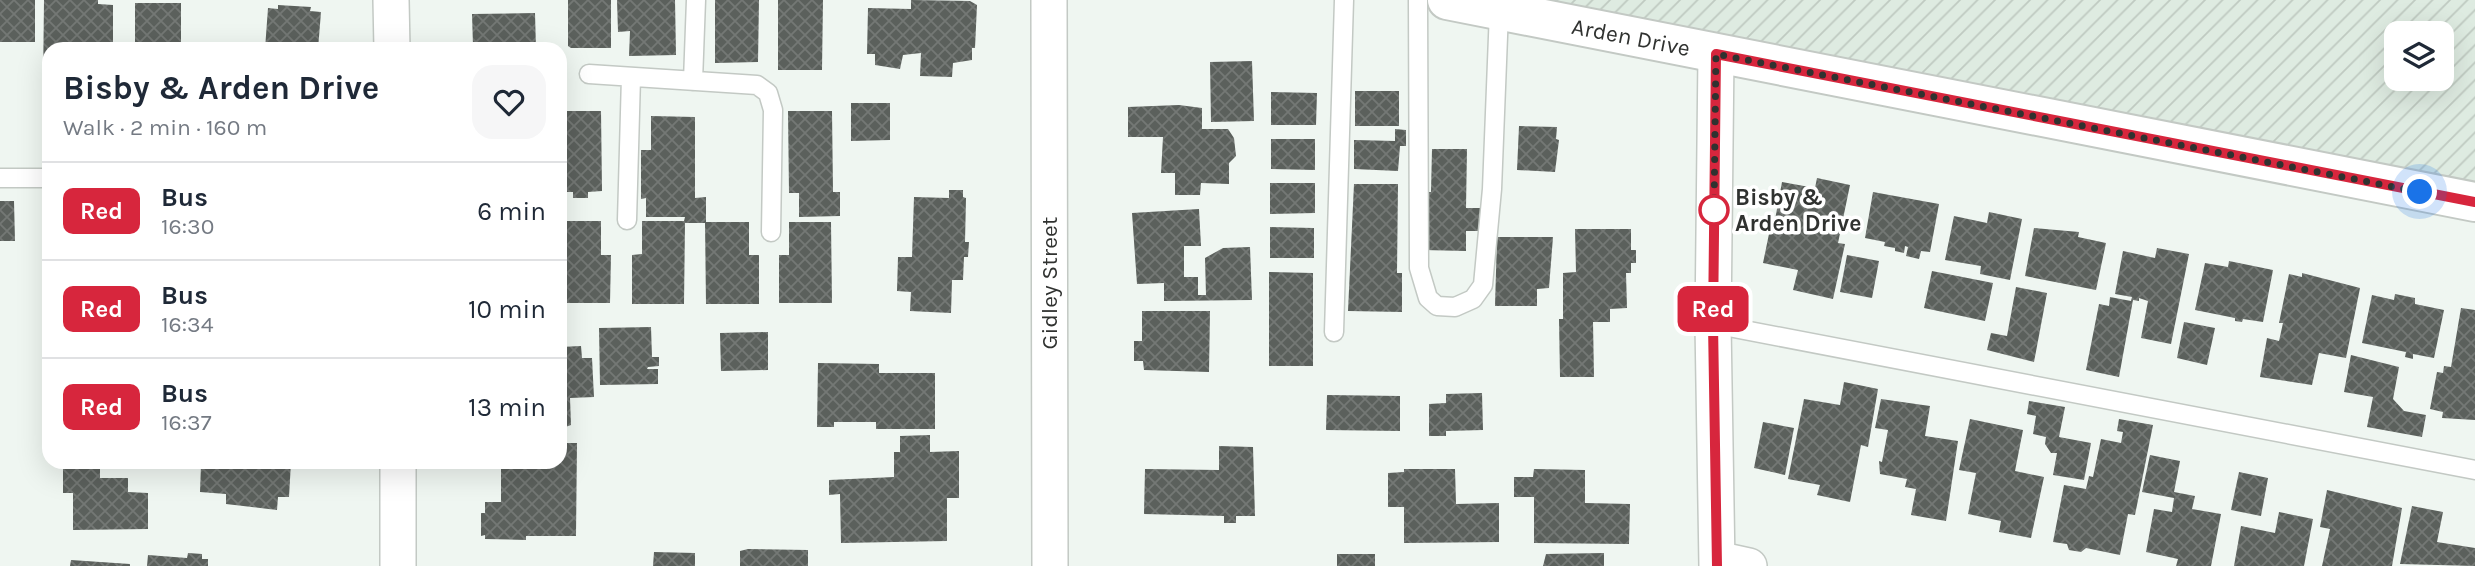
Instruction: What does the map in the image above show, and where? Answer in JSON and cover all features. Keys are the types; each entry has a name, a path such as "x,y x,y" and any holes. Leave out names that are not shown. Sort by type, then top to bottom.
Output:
{"street":[{"path":"391,0 392,42"},
{"name":"Gidley Street","path":"1049,0 1050,566"},
{"name":"Arden Drive","path":"1447,0 2475,202"},
{"path":"1716,54 1713,324 1728,564"},
{"path":"398,469 398,566"}],"lane":[{"path":"694,81 696,0"},
{"path":"1334,332 1344,0"},
{"path":"1419,0 1419,268 1428,298 1437,306 1455,307 1473,299 1483,285 1492,189 1499,11"},
{"path":"589,74 757,85 768,93 773,110 771,232"},
{"path":"628,220 631,77"},
{"path":"0,178 42,178"},
{"path":"1713,324 2475,470"}],"shaded area":[{"path":"1447,0 2475,0 2475,199"}],"building":[{"path":"0,0 35,0 35,42 0,42"},
{"path":"44,0 98,0 98,4 113,5 113,42 44,42"},
{"path":"568,0 611,0 611,48 568,46"},
{"path":"617,0 675,0 676,55 629,56 630,31 618,32"},
{"path":"715,0 759,0 758,62 715,63"},
{"path":"778,0 823,0 822,70 778,70"},
{"path":"911,0 970,1 977,5 972,60 953,63 952,77 920,76 921,53 903,55 900,69 875,65 875,54 867,54 868,8 911,9"},
{"path":"135,3 181,3 181,42 135,42"},
{"path":"278,5 311,7 310,11 321,12 319,42 266,42 268,8 278,9"},
{"path":"535,13 536,42 473,42 472,14"},
{"path":"1252,61 1254,121 1211,122 1210,62"},
{"path":"1355,91 1399,91 1399,126 1355,126"},
{"path":"1271,92 1317,93 1316,125 1271,125"},
{"path":"851,103 890,103 890,140 851,141"},
{"path":"1179,105 1202,108 1202,129 1228,129 1234,138 1236,156 1229,163 1229,184 1201,183 1200,195 1175,195 1175,173 1161,173 1163,137 1128,137 1128,107"},
{"path":"567,111 601,111 602,191 588,192 588,198 573,198 573,192 567,192"},
{"path":"788,111 832,111 833,192 840,192 840,216 799,217 799,193 789,193"},
{"path":"651,116 695,117 695,198 706,197 706,222 749,222 749,255 759,255 759,304 706,304 705,223 685,223 684,304 632,304 632,255 642,254 642,221 684,221 685,217 646,217 646,198 641,199 641,150 651,150"},
{"path":"1519,126 1557,127 1556,139 1559,140 1555,172 1517,170"},
{"path":"1395,129 1406,130 1406,146 1400,146 1398,171 1354,169 1354,140 1395,141"},
{"path":"1271,139 1315,139 1315,170 1271,169"},
{"path":"1432,149 1467,149 1466,208 1483,208 1482,231 1466,231 1466,251 1423,250 1425,192 1431,192"},
{"path":"1817,178 1850,185 1838,243 1845,244 1833,299 1793,290 1798,270 1763,263 1770,229 1784,232 1785,228 1774,225 1782,182 1815,188"},
{"path":"1270,183 1315,183 1315,213 1270,214"},
{"path":"1354,184 1398,184 1397,273 1402,273 1402,312 1348,311"},
{"path":"949,190 963,190 963,197 966,198 965,242 969,242 968,257 964,257 963,280 952,280 951,313 910,311 911,292 897,291 898,257 912,257 914,197 949,198"},
{"path":"1873,192 1939,204 1930,252 1921,251 1919,259 1906,256 1908,247 1905,246 1904,253 1884,246 1885,242 1865,238"},
{"path":"0,201 14,201 15,241 0,241"},
{"path":"1199,209 1201,246 1184,246 1184,277 1198,277 1198,295 1206,295 1205,258 1223,248 1250,247 1252,300 1164,301 1164,283 1137,284 1132,213"},
{"path":"1989,212 2022,219 2010,280 1980,274 1981,266 1945,260 1954,216 1987,223"},
{"path":"567,221 601,221 601,255 611,255 610,303 567,303"},
{"path":"789,222 831,222 832,303 779,303 779,255 789,255"},
{"path":"1270,227 1314,228 1314,258 1270,258"},
{"path":"2034,228 2079,232 2078,237 2106,243 2096,290 2025,276"},
{"path":"1575,229 1631,229 1631,250 1636,250 1636,263 1631,263 1631,273 1626,273 1627,308 1610,309 1610,322 1593,322 1594,377 1560,377 1559,319 1563,319 1563,273 1576,272"},
{"path":"1497,237 1553,237 1549,288 1537,289 1537,306 1495,306"},
{"path":"2157,248 2189,254 2171,344 2141,338 2148,301 2139,298 2139,301 2133,300 2119,377 2086,370 2099,304 2109,306 2110,297 2131,301 2132,297 2115,294 2123,251 2155,258"},
{"path":"1847,255 1879,261 1872,298 1840,292"},
{"path":"2229,261 2273,270 2263,322 2243,319 2242,322 2235,321 2235,318 2195,310 2205,263 2228,267"},
{"path":"1932,271 1993,283 1985,321 1924,308"},
{"path":"1269,272 1313,273 1313,366 1269,366"},
{"path":"2302,273 2360,288 2346,358 2319,353 2312,385 2260,377 2267,338 2279,341 2283,323 2279,323 2289,274 2302,277"},
{"path":"2016,287 2047,293 2034,362 1987,350 1991,333 2007,336"},
{"path":"2395,294 2415,298 2415,304 2444,310 2434,358 2413,354 2413,359 2405,357 2406,352 2362,343 2372,295 2394,300"},
{"path":"2461,308 2475,310 2475,420 2442,418 2443,412 2430,409 2437,372 2443,373 2444,366 2451,367"},
{"path":"1142,311 1210,311 1209,372 1144,370 1143,361 1134,361 1134,341 1142,341"},
{"path":"2184,322 2215,328 2207,365 2177,358"},
{"path":"651,327 652,357 659,357 659,366 647,369 658,369 658,384 600,385 599,328"},
{"path":"768,332 768,370 721,371 720,333"},
{"path":"581,346 582,358 592,358 594,397 570,398 571,425 567,426 567,347"},
{"path":"2351,355 2399,367 2393,399 2404,411 2426,415 2422,437 2367,427 2373,397 2344,392"},
{"path":"818,363 879,364 879,373 935,373 935,429 876,429 876,422 834,422 834,427 817,427"},
{"path":"1844,382 1878,389 1868,447 1861,445 1850,502 1817,495 1820,485 1788,479 1804,399 1840,405"},
{"path":"1482,393 1483,430 1446,431 1446,436 1429,436 1429,404 1446,403 1446,394"},
{"path":"1327,395 1400,396 1400,431 1326,430"},
{"path":"1881,399 1930,406 1925,436 1958,441 1946,521 1911,515 1916,489 1905,487 1907,479 1880,474 1879,461 1882,462 1888,430 1875,428"},
{"path":"2029,401 2065,407 2059,437 2091,443 2084,480 2053,475 2057,453 2051,453 2045,444 2046,437 2033,434 2036,416 2027,414"},
{"path":"1970,419 2023,430 2015,471 2044,477 2031,538 1999,532 2001,521 1968,514 1976,473 1959,470"},
{"path":"2119,419 2153,425 2135,515 2128,514 2120,555 2086,548 2081,552 2069,550 2067,544 2053,542 2064,485 2086,489 2089,476 2093,477 2101,439 2121,443 2123,432 2117,431"},
{"path":"1763,422 1794,428 1785,475 1754,468"},
{"path":"930,435 930,452 959,451 959,498 947,498 947,541 841,543 840,494 829,495 829,480 894,477 894,452 900,452 900,436"},
{"path":"567,443 577,443 576,536 526,536 526,540 485,539 485,535 481,536 481,513 485,513 485,502 501,502 501,469 567,469"},
{"path":"1219,446 1253,447 1255,516 1236,516 1236,523 1224,523 1224,516 1144,514 1145,469 1219,470"},
{"path":"2150,455 2180,461 2174,492 2195,496 2192,509 2221,514 2211,566 2176,566 2178,559 2146,552 2154,509 2172,512 2174,498 2142,492"},
{"path":"63,469 100,469 100,478 128,478 128,492 148,493 148,529 73,530 73,493 63,493"},
{"path":"201,469 291,469 289,497 278,497 277,510 226,504 226,494 200,492"},
{"path":"1404,469 1455,469 1456,504 1499,503 1499,542 1404,543 1404,507 1388,507 1388,473 1404,472"},
{"path":"1534,469 1585,470 1585,503 1630,504 1629,544 1534,543 1534,497 1514,497 1514,477 1533,477"},
{"path":"2239,472 2268,478 2261,516 2231,510"},
{"path":"2327,490 2402,508 2392,566 2322,566 2330,529 2320,527"},
{"path":"2412,506 2443,512 2437,542 2475,548 2475,566 2400,564"},
{"path":"2279,512 2313,519 2304,566 2234,566 2241,526 2275,533"},
{"path":"808,550 808,566 740,566 740,551"},
{"path":"654,552 695,553 695,566 653,566"},
{"path":"188,553 202,554 202,559 208,559 208,566 147,566 148,555 187,558"},
{"path":"1604,553 1604,566 1543,566 1546,554"},
{"path":"1337,554 1375,554 1375,566 1337,566"},
{"path":"71,560 130,564 130,566 70,566"}],"bus line":[{"name":"Red","path":"1717,566 1713,324 1716,54 2475,202"}],"place":[{"name":"Bisby & Arden Drive","path":"1714,210"}],"route":[{"path":"1714,210 1716,54 2420,192"}]}
